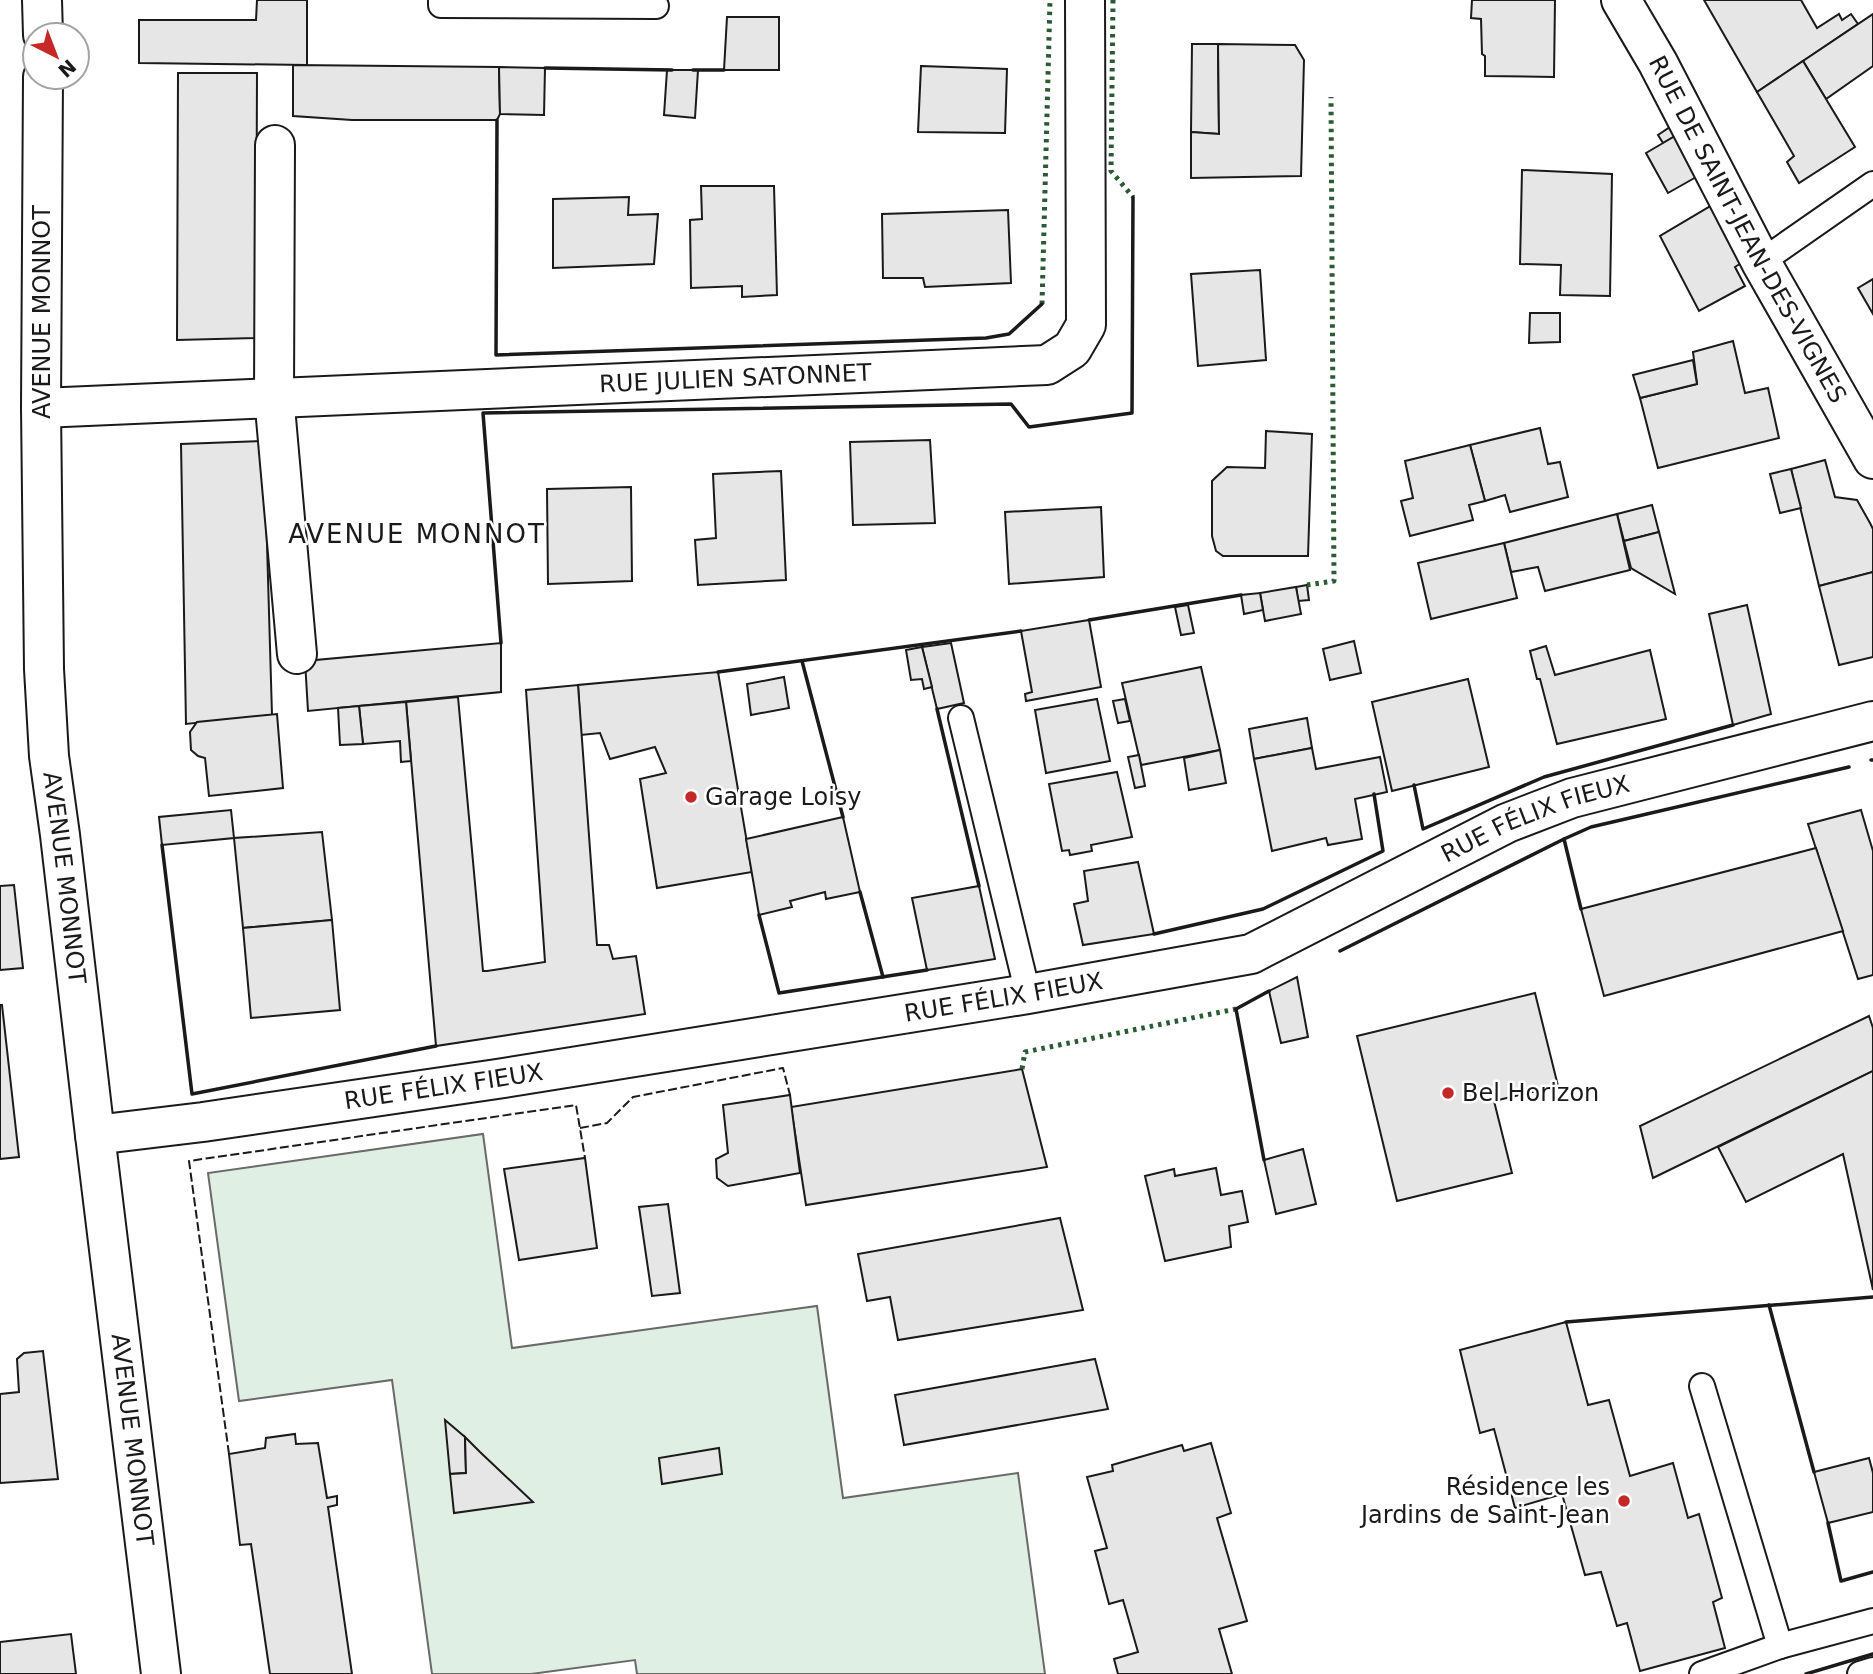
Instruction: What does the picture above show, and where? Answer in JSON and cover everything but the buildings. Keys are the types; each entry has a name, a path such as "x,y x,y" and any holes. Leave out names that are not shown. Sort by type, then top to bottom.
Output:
{"street":[{"path":"42,0 43,21"},
{"name":"RUE JULIEN SATONNET","path":"41,408 1047,365 1072,349 1086,325 1085,0"},
{"name":"RUE DE SAINT-JEAN-DES-VIGNES","path":"1620,0 1658,63 1761,262 1873,459"},
{"name":"AVENUE MONNOT","path":"43,91 41,408 44,669 49,756 161,1674"},
{"path":"275,145 274,396 297,654"},
{"name":"RUE FÉLIX FIEUX","path":"95,1135 497,1079 1028,994 1251,954 1507,823 1572,797 1873,720"}],"lane":[{"path":"441,0 441,5 656,6"},
{"path":"1761,262 1873,184"},
{"path":"961,718 1028,994"},
{"path":"1702,1386 1780,1646"},
{"path":"1702,1674 1780,1646 1873,1621"},
{"path":"1860,1674 1873,1670"}],"green space":[{"path":"483,1134 512,1348 817,1306 843,1498 1018,1473 1045,1674 637,1674 635,1660 531,1674 432,1674 392,1380 239,1401 208,1173"}],"hedge":[{"path":"1042,304 1050,0"},
{"path":"1113,0 1111,171 1133,197"},
{"path":"1307,585 1334,581 1331,97"},
{"path":"1022,1069 1025,1052 1236,1009"}],"fence":[{"path":"580,1128 607,1123 633,1097 783,1068 790,1095"},
{"path":"229,1454 189,1161 576,1105 585,1158"}],"wall":[{"path":"545,68 672,70"},
{"path":"693,70 724,70"},
{"path":"497,120 496,355 986,338 1009,334 1042,304"},
{"path":"501,643 483,413 1011,404 1029,427 1132,413 1133,197"},
{"path":"1089,620 1241,595"},
{"path":"718,672 1021,631"},
{"path":"802,661 843,817"},
{"path":"937,709 979,886"},
{"path":"1414,785 1423,829 1544,777 1733,725"},
{"path":"1564,839 1591,827 1849,767"},
{"path":"1154,934 1263,909 1383,851 1374,794"},
{"path":"1340,951 1564,839 1581,909"},
{"path":"162,845 192,1094 436,1046"},
{"path":"860,892 883,977"},
{"path":"759,915 779,993 927,970"},
{"path":"1264,1160 1236,1009 1269,991"},
{"path":"1566,1322 1873,1297"},
{"path":"1769,1305 1814,1472"},
{"path":"1828,1523 1841,1581 1873,1572"},
{"path":"1806,1674 1873,1654"}],"place":[{"name":"Garage Loisy","path":"691,797"},
{"name":"Bel Horizon","path":"1448,1093"},
{"name":"Résidence les Jardins de Saint-Jean","path":"1624,1501"}],"district":[{"name":"AVENUE MONNOT","path":"417,534"}]}
